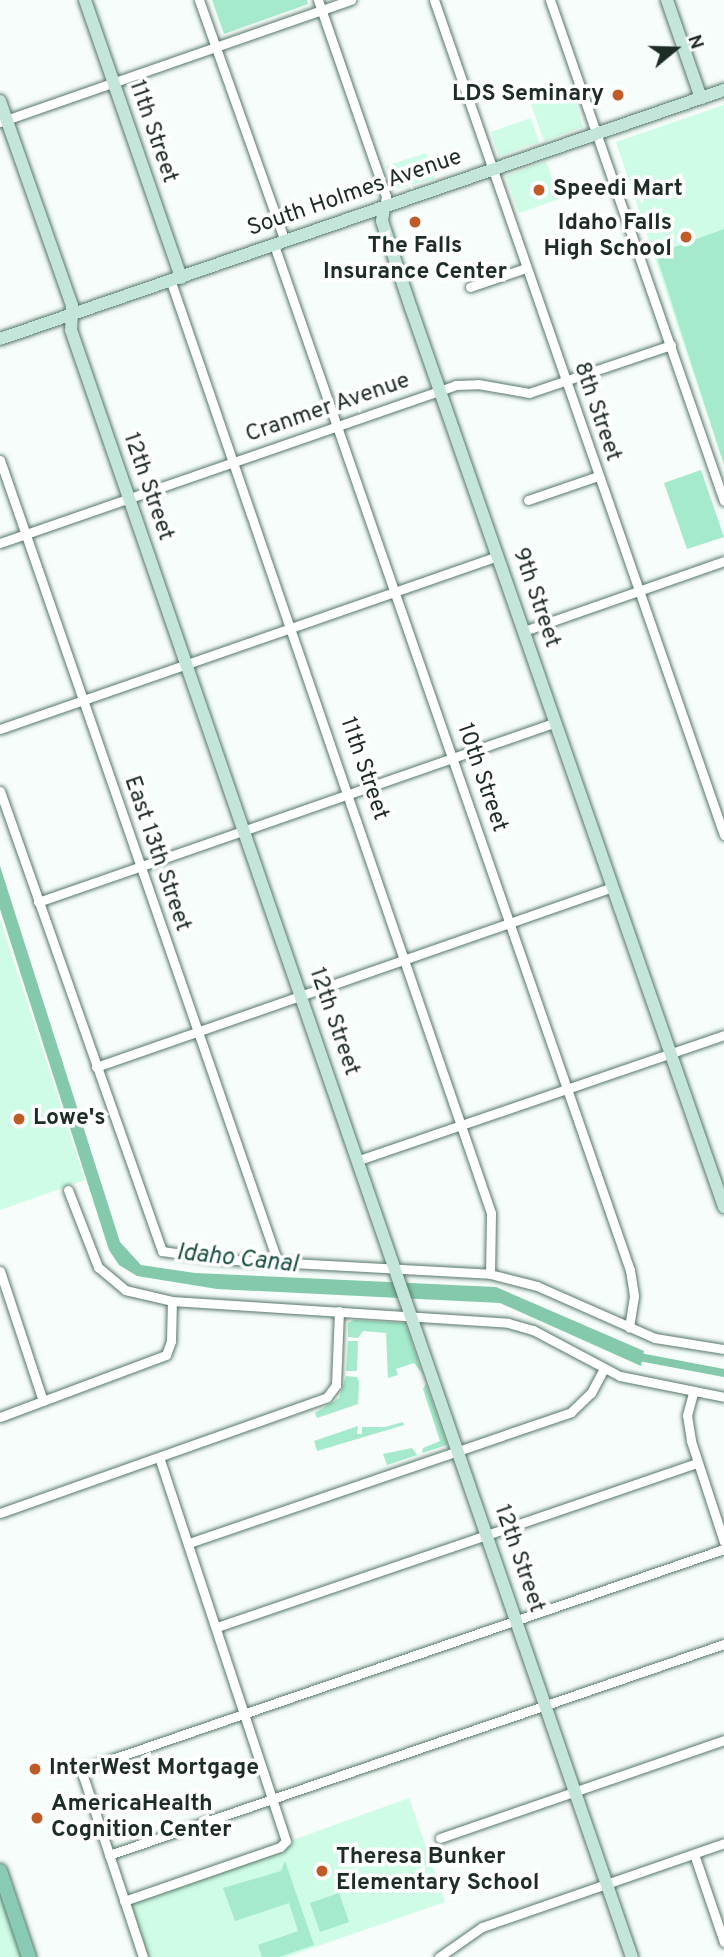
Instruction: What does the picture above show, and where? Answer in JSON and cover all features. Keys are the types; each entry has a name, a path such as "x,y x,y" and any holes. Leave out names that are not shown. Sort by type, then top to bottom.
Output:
{"main road":[{"path":"0,1871 29,1957"}],"street":[{"name":"11th Street","path":"85,0 234,462 491,1213 490,1274"},
{"name":"10th Street","path":"199,0 280,243 336,426 630,1270 634,1296 629,1328"},
{"name":"9th Street","path":"318,0 386,196 383,221 724,1207"},
{"path":"3,121 351,0"},
{"name":"8th Street","path":"434,0 637,591 724,835"},
{"path":"550,0 599,133 724,501"},
{"path":"667,0 701,98"},
{"name":"South Holmes Avenue","path":"0,340 724,90"},
{"name":"12th Street","path":"0,101 3,121 72,305 71,330 632,1957"},
{"path":"470,287 526,268"},
{"name":"Cranmer Avenue","path":"0,543 441,390 466,383 529,393 671,345"},
{"name":"East 13th Street","path":"0,460 277,1260"},
{"path":"527,500 598,476"},
{"path":"0,729 498,556"},
{"path":"524,631 724,561"},
{"path":"38,902 556,722"},
{"path":"0,791 162,1251 397,1272 490,1274 537,1286 655,1338 724,1349"},
{"path":"713,804 724,801"},
{"path":"96,1067 614,887"},
{"path":"359,1160 724,1035"},
{"path":"68,1190 90,1253 108,1278 125,1290 172,1301 411,1315 520,1326 604,1369 655,1387 724,1396"},
{"path":"0,1271 43,1401"},
{"path":"0,1417 166,1355 171,1341 172,1301"},
{"path":"0,1513 160,1460 327,1397 336,1385 339,1311"},
{"path":"189,1543 571,1412 590,1393 604,1369"},
{"path":"693,1393 687,1415 697,1463 724,1542"},
{"path":"124,1901 285,1845 245,1713 160,1460"},
{"path":"217,1627 697,1463"},
{"path":"144,1957 83,1772 516,1618 724,1549"},
{"path":"109,1855 724,1644"},
{"path":"440,1838 724,1740"},
{"path":"439,1957 482,1927 606,1881 724,1843"},
{"path":"694,1854 724,1942"}],"shaded area":[{"path":"212,0 307,0 308,4 224,34"},
{"path":"572,91 583,127 544,141 531,104"},
{"name":"Idaho Falls High School","path":"724,105 724,465 616,142"},
{"path":"531,118 539,142 499,156 491,132"},
{"path":"426,153 435,179 395,189 386,166"},
{"path":"546,161 559,199 519,213 506,176"},
{"path":"724,229 724,465 656,254"},
{"path":"701,470 724,537 687,549 664,483"},
{"name":"Idaho Canal","path":"0,866 120,1242 141,1265 195,1273 496,1287 644,1351 641,1366 500,1303 217,1289 137,1276 119,1265 109,1250 0,909"},
{"path":"0,919 85,1180 0,1210"},
{"path":"354,1320 405,1323 422,1373 414,1363 396,1369 398,1375 388,1378 386,1333 363,1331 358,1338 348,1337 348,1323"},
{"path":"348,1341 358,1341 357,1371 346,1371"},
{"path":"346,1376 357,1377 358,1404 317,1418 315,1413 339,1398"},
{"path":"426,1384 447,1445 422,1453 423,1448 440,1441 423,1389"},
{"path":"403,1422 404,1425 317,1451 314,1441 358,1426 357,1434 362,1434 362,1427 385,1427"},
{"path":"412,1448 417,1455 387,1465 383,1454"},
{"name":"Theresa Bunker Elementary School","path":"409,1798 445,1902 286,1957 143,1957 124,1901"},
{"path":"285,1861 314,1945 279,1957 262,1957 258,1945 298,1931 289,1903 235,1921 223,1888 281,1871"},
{"path":"0,1871 29,1957 0,1957"},
{"path":"339,1893 349,1922 320,1932 310,1903"}],"waterway":[{"name":"Idaho Canal","path":"634,1356 724,1373"}],"place":[{"name":"LDS Seminary","path":"618,95"},
{"name":"Speedi Mart","path":"539,190"},
{"name":"The Falls Insurance Center","path":"415,222"},
{"name":"Idaho Falls High School","path":"686,237"},
{"name":"Lowe's","path":"19,1119"},
{"name":"InterWest Mortgage","path":"35,1769"},
{"name":"AmericaHealth Cognition Center","path":"37,1818"},
{"name":"Theresa Bunker Elementary School","path":"322,1871"}]}
